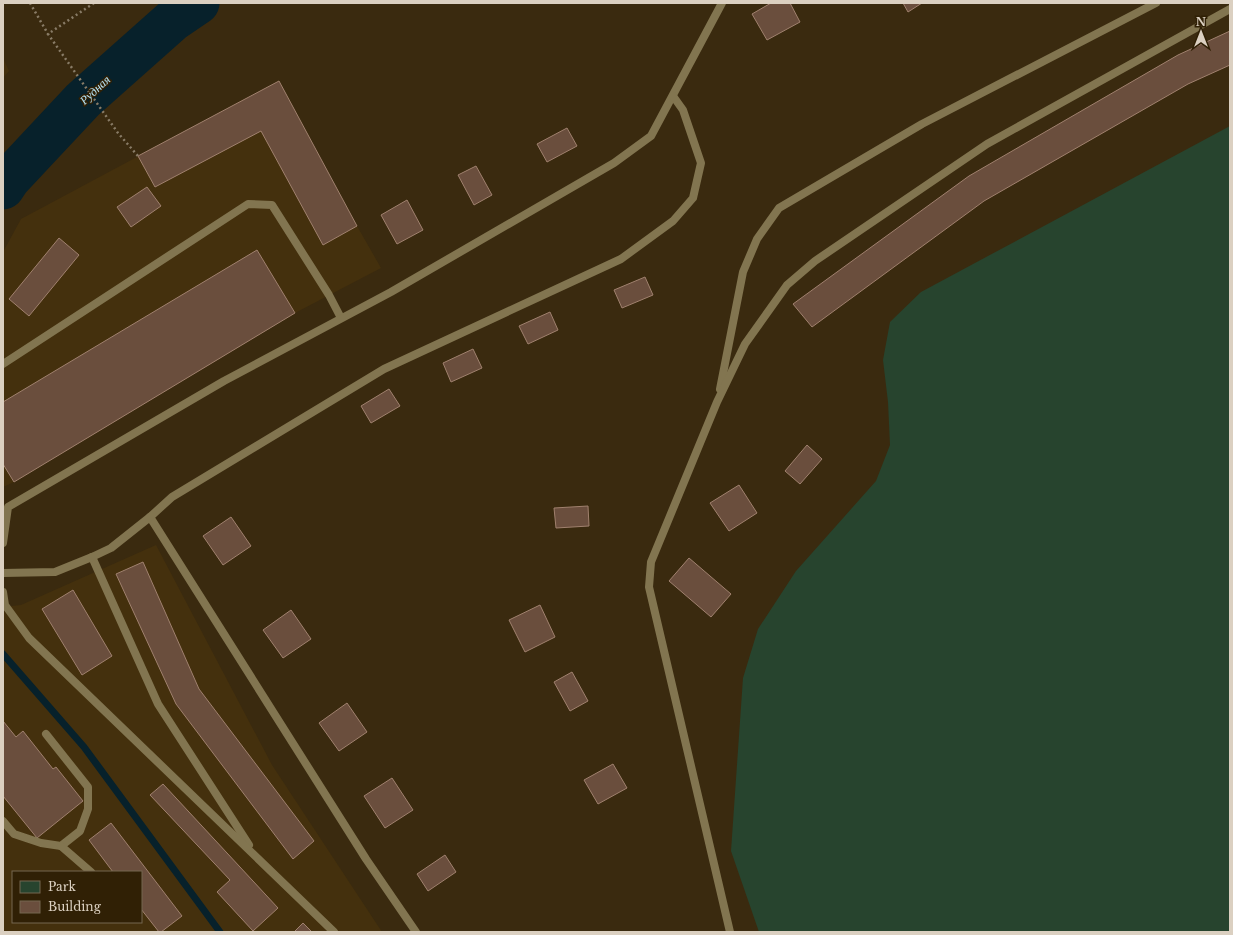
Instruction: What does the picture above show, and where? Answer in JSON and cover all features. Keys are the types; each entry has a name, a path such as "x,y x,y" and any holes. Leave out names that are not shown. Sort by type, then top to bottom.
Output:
{"lane":[{"path":"3,543 8,506 224,381 391,292 614,163 651,136 722,3"},
{"path":"717,402 742,272 756,238 779,208 922,124 1156,3"},
{"path":"730,932 649,587 651,562 717,402 744,344 787,285 815,261 987,144 1230,9"},
{"path":"3,573 55,572 111,548 172,497 384,369 621,259 673,221 693,198 701,163 683,110 673,96"},
{"path":"3,364 248,204 272,205 329,295 341,318"},
{"path":"150,516 366,859 416,932"},
{"path":"92,557 158,704 257,858"},
{"path":"3,592 6,605 29,638 334,932"},
{"path":"46,734 88,787 88,808 80,831 61,846"},
{"path":"3,821 14,834 41,843 61,846 90,871"}],"path":[{"path":"30,3 59,50 118,133 138,156"},
{"path":"48,34 94,3"}],"shaded area":[{"path":"3,58 9,71 3,78"},
{"path":"279,81 381,268 295,313 14,482 3,487 3,252 21,219"},
{"path":"156,545 272,765 382,932 3,932 3,607 21,605"}],"green space":[{"path":"1230,126 1230,932 759,932 731,851 743,678 758,629 796,571 876,481 890,445 888,402 883,360 890,322 921,292"}],"building":[{"path":"771,3 790,3 800,22 767,40 752,14"},
{"path":"903,3 922,3 908,12"},
{"path":"1230,31 1230,65 1188,84 984,201 812,327 793,304 969,176 1178,55"},
{"path":"279,81 357,226 323,245 261,131 155,187 138,156"},
{"path":"567,128 577,146 547,162 537,144"},
{"path":"476,166 492,195 474,205 458,175"},
{"path":"147,187 161,206 131,227 117,207"},
{"path":"407,200 423,230 397,244 381,215"},
{"path":"59,238 79,255 29,316 9,299"},
{"path":"257,250 295,313 14,482 3,464 3,402"},
{"path":"645,277 653,295 622,308 614,290"},
{"path":"550,312 558,330 528,344 519,326"},
{"path":"473,349 482,368 451,382 443,363"},
{"path":"389,389 400,406 371,423 361,406"},
{"path":"807,445 822,459 800,484 785,471"},
{"path":"739,485 757,513 729,531 710,503"},
{"path":"588,506 589,526 556,528 554,508"},
{"path":"231,517 251,546 223,565 203,536"},
{"path":"689,558 731,594 711,617 669,581"},
{"path":"143,562 199,689 314,841 293,859 176,704 116,574"},
{"path":"73,590 112,656 82,675 42,609"},
{"path":"540,605 555,637 525,652 509,620"},
{"path":"291,610 311,639 283,658 263,630"},
{"path":"572,672 588,701 570,711 554,682"},
{"path":"347,703 367,732 339,751 319,723"},
{"path":"3,721 16,737 23,731 53,769 56,767 83,801 37,838 3,796"},
{"path":"613,764 627,788 598,804 584,780"},
{"path":"392,778 413,810 385,828 364,796"},
{"path":"163,784 278,908 253,931 217,892 230,880 150,795"},
{"path":"111,823 182,916 159,932 142,910 142,871 112,871 89,840"},
{"path":"445,855 456,872 428,891 417,874"},
{"path":"303,923 312,932 294,932"}],"waterway":[{"name":"Рудная","path":"3,188 9,179 83,100 173,20 198,3"},
{"path":"3,654 84,747 220,932"}]}
